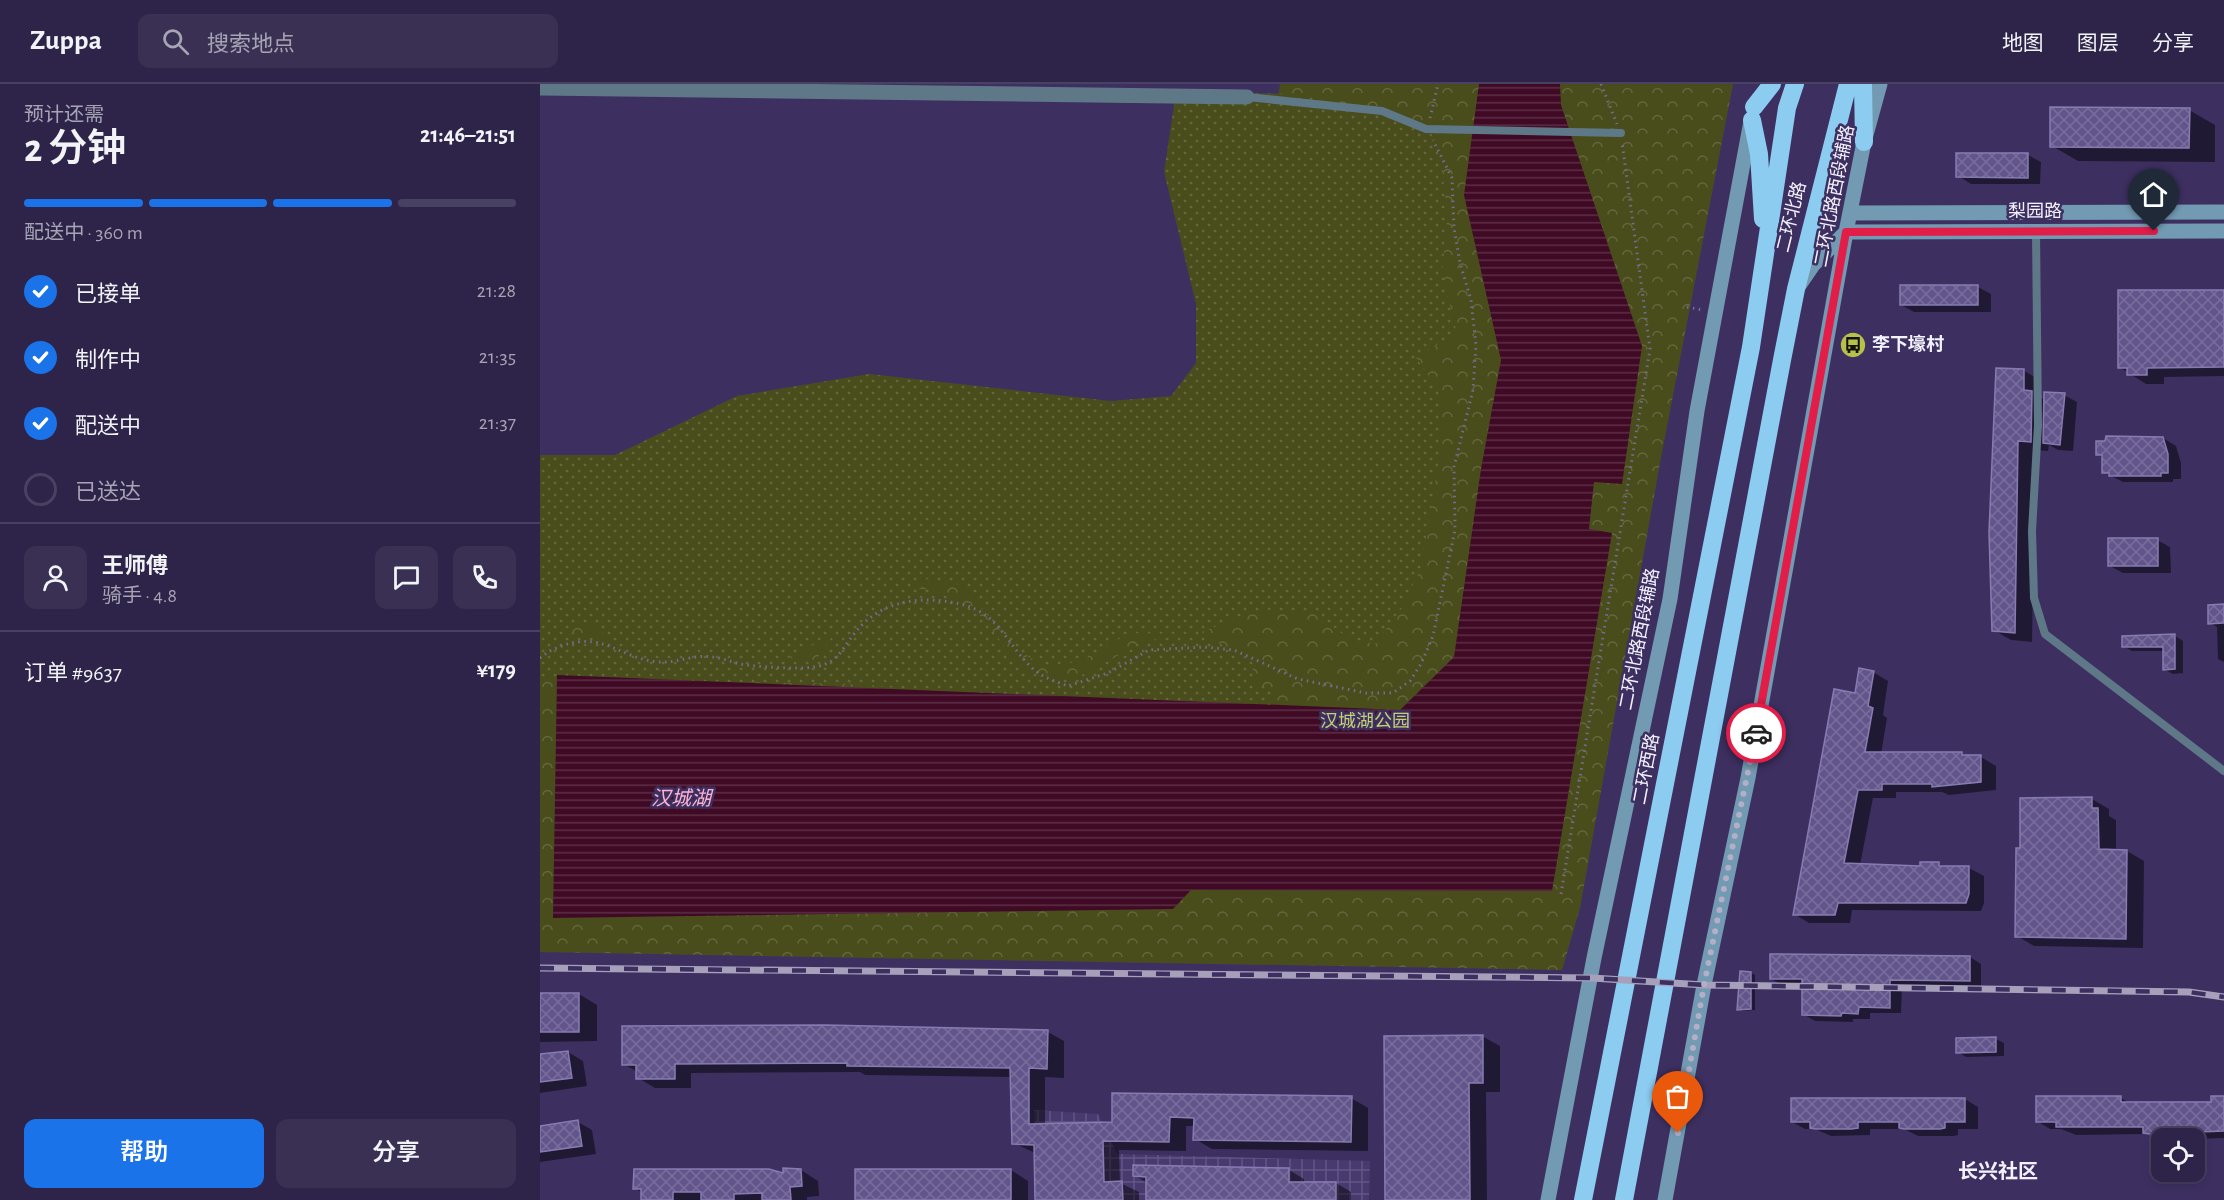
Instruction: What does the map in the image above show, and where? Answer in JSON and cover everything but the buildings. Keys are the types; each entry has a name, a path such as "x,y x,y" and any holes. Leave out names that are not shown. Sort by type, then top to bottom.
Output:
{"highway":[{"path":"1767,250 1759,154 1753,114 1772,84"},
{"name":"二环北路","path":"1752,347 1787,108 1795,84"},
{"name":"二环北路","path":"1624,1200 1782,360 1797,289 1848,84"},
{"path":"1863,84 1864,142"},
{"name":"二环西路","path":"1583,1200 1752,347"}],"main road":[{"name":"二环北路西段辅路","path":"1548,1200 1594,958 1670,599 1699,400 1753,114 1762,84"},
{"name":"二环北路西段辅路","path":"1665,1200 1704,985 1748,778 1846,232 1864,142 1880,84"},
{"name":"梨园路","path":"1850,213 2224,212"},
{"name":"梨园路","path":"1846,232 2224,231"},
{"path":"1797,289 1820,257 1846,232"}],"street":[{"path":"540,88 1247,97"}],"lane":[{"path":"1247,97 1382,111 1426,129 1621,133"},
{"path":"2036,231 2038,425 2032,531 2034,598 2045,634 2224,771"}],"path":[{"path":"540,658 548,651 576,641 597,640 616,650 661,662 712,656 762,667 818,667 834,661 865,622 888,608 905,601 930,599 953,602 981,612 998,624 1033,670 1068,686 1108,673 1123,662 1149,650 1204,646 1234,650 1298,679 1366,693 1393,693 1410,681 1422,664 1432,636 1455,530 1454,467 1473,390 1476,345 1471,300 1460,263 1454,228 1452,178 1426,129 1434,109 1438,84"},
{"path":"1562,894 1650,349 1621,133 1601,84"}],"shaded area":[{"path":"1034,1110 1098,1114 1117,1154 1370,1161 1369,1200 1039,1200"}],"green space":[{"name":"汉城湖公园","path":"1280,84 1733,84 1660,463 1580,908 1562,970 540,952 540,597 1235,416"},
{"path":"1176,92 1297,94 1428,124 1442,164 1447,220 1442,272 1457,334 1415,356 1439,391 1439,458 1421,568 1401,609 1375,644 1352,641 1316,614 1261,609 1199,633 1252,660 1254,684 1272,689 1272,708 1024,703 863,684 540,679 540,455 615,455 737,396 869,374 1111,401 1171,396 1196,363 1196,304 1164,172","holes":["927,579 961,585 1017,649 1046,668 1084,660 1129,633 1192,634 1144,641 1075,679 1026,673 979,614 945,593 911,587","588,622 618,645 562,630","834,634 816,660 788,658"]}],"water":[{"name":"汉城湖","path":"1479,84 1560,84 1561,105 1642,346 1622,484 1594,482 1589,529 1612,533 1552,891 1191,890 1173,909 553,918 557,675 1400,710 1454,657 1481,469 1501,360 1464,195"}],"railway":[{"path":"540,968 1592,978 1704,985 2189,992 2224,997"}],"way so far":[{"path":"1678,1133 1704,985 1756,733"}],"place":[{"name":"李下壕村","path":"1853,345"}],"district":[{"name":"长兴社区","path":"1998,1172"}],"route":[{"path":"1756,733 1846,232 2154,231"}]}
